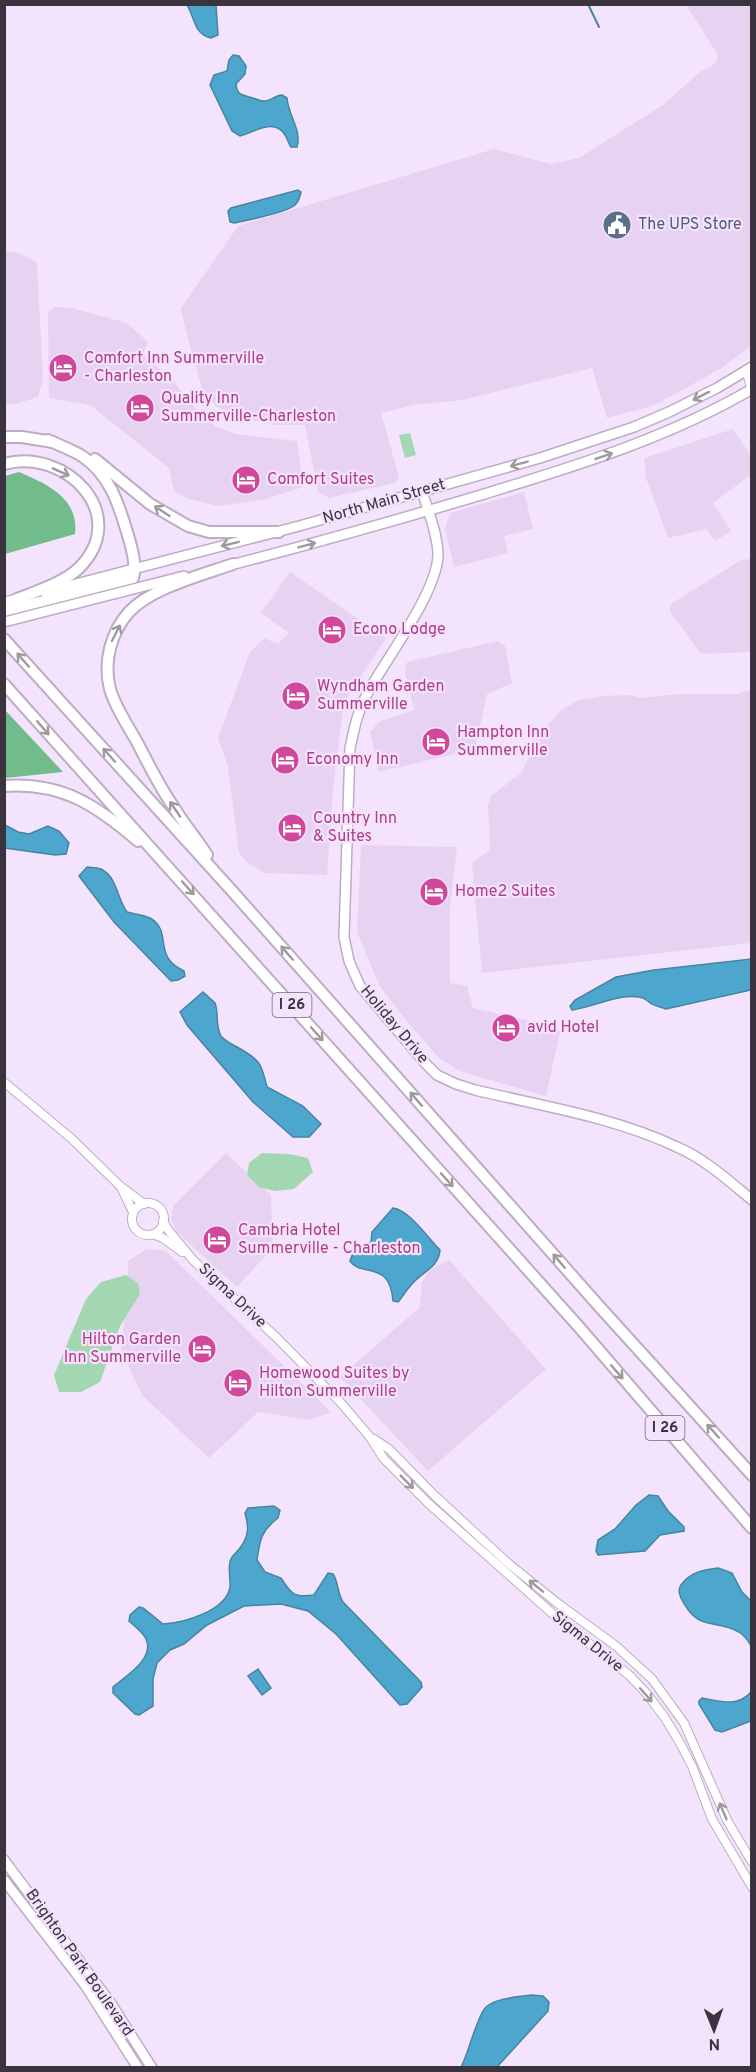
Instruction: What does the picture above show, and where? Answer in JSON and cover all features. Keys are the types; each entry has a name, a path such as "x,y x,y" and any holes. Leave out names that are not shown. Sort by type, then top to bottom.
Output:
{"highway":[{"path":"4,437 48,440 79,449 101,463 150,504 188,526 209,532 279,532"},
{"path":"4,612 133,578 135,568 129,539 112,489 101,472 82,456 48,440"},
{"path":"4,465 32,463 55,468 74,478 87,491 97,509 100,531 93,552 78,570 50,586 24,607"},
{"path":"233,564 173,585 151,596 130,611 117,629 110,645 108,672 110,690 172,806 233,892"},
{"name":"I 26","path":"4,639 233,892 598,1305 752,1475"},
{"name":"I 26","path":"4,684 579,1327 752,1528"},
{"path":"4,786 45,787 79,799 108,816 174,873"}],"main road":[{"name":"North Main Street","path":"135,568 279,532 540,458 634,427 698,398 750,370"},
{"name":"North Main Street","path":"4,622 24,607 233,564 538,477 645,442 678,428 751,390"},
{"name":"Holiday Drive","path":"422,491 434,530 438,554 430,585 366,696 355,722 350,748 344,937 360,986 437,1075 475,1090 622,1126 679,1147 723,1176 752,1200"},
{"name":"North Main Street","path":"4,602 24,607"},
{"name":"Brighton Park Boulevard","path":"4,1860 110,2002 152,2067"},
{"name":"Brighton Park Boulevard","path":"4,1880 85,1985 138,2067"}],"street":[{"path":"750,370 751,390"},
{"path":"4,1082 72,1138 120,1186 144,1204"},
{"path":"120,1186 133,1212 132,1221 135,1228 143,1234 153,1234 160,1228 163,1221 158,1207 149,1203 133,1212"},
{"name":"Sigma Drive","path":"163,1221 193,1260"},
{"name":"Sigma Drive","path":"153,1234 164,1238 193,1260 310,1371 342,1403 370,1437 384,1459 429,1504 549,1611 628,1675 647,1694 665,1718 696,1778 712,1819 752,1887"},
{"name":"Sigma Drive","path":"370,1437 389,1449 509,1564 616,1646 652,1679 684,1723 728,1822 752,1862"},
{"path":"549,1611 556,1602"},
{"path":"696,1778 708,1774"}],"shaded area":[{"path":"686,5 751,5 751,346 720,369 655,405 607,418 592,368 463,400 413,405 381,413 399,477 395,483 329,498 318,492 305,425 275,425 236,417 217,407 203,392 181,308 238,226 494,149 551,164 579,158 663,105 700,72 716,63 718,55"},
{"path":"5,251 18,253 37,262 43,379 38,397 16,404 5,404"},
{"path":"55,307 72,308 127,323 148,342 143,354 175,383 189,402 215,426 235,434 297,441 303,487 262,500 219,506 188,499 174,491 169,468 90,405 49,398 48,312"},
{"path":"733,429 751,456 752,474 713,503 731,531 715,541 707,529 668,538 646,478 644,458"},
{"path":"524,492 533,529 504,536 508,553 454,567 445,529 450,513"},
{"path":"751,559 751,652 701,654 670,611 671,604 741,560"},
{"path":"290,572 386,638 344,702 333,788 327,875 264,873 247,862 239,853 228,767 218,738 250,652 264,638 278,644 289,633 261,613"},
{"path":"498,641 505,646 512,683 487,694 475,749 379,772 370,732 379,722 414,710 405,672 407,662"},
{"path":"751,690 751,943 482,973 472,863 490,850 488,805 491,796 521,773 544,729 560,711 579,700 603,696 629,695 641,698 678,694 737,694"},
{"path":"361,845 457,847 450,908 450,983 467,986 473,1008 548,1025 560,1032 546,1096 462,1072 440,1059 379,985 357,932"},
{"path":"226,1153 271,1195 273,1248 237,1287 177,1232 171,1219 173,1206"},
{"path":"147,1249 166,1251 331,1412 310,1420 258,1412 209,1458 142,1395 121,1350 128,1284 128,1261"},
{"path":"449,1260 546,1369 428,1471 340,1377 420,1307 422,1282 431,1269"}],"green space":[{"path":"410,433 416,455 405,458 399,435"},
{"path":"19,472 59,494 72,511 75,534 5,554 5,476"},
{"path":"5,710 63,772 5,778"},
{"path":"262,1153 289,1154 308,1158 313,1172 294,1189 275,1191 259,1187 247,1175 249,1163"},
{"path":"126,1275 138,1283 140,1294 120,1326 100,1382 81,1392 59,1392 54,1375 86,1299 101,1282"}],"water":[{"path":"187,5 216,5 218,35 211,38 201,33"},
{"path":"233,55 239,56 246,66 245,74 236,84 239,93 262,101 282,95 287,98 298,135 297,147 291,147 285,135 275,127 263,128 240,136 232,131 210,85 214,75 227,71 229,60"},
{"path":"298,190 301,192 299,199 290,208 257,218 230,222 228,211 231,208"},
{"path":"5,825 18,832 29,834 48,826 59,831 69,843 66,854 55,855 5,848"},
{"path":"87,867 103,870 108,874 127,912 148,917 157,924 161,930 168,958 184,971 185,976 171,981 114,922 79,876"},
{"path":"751,959 751,990 666,1009 639,997 614,999 572,1010 570,1006 575,1000 616,977 654,970"},
{"path":"203,992 215,1003 218,1028 223,1038 258,1062 267,1087 303,1106 321,1124 309,1137 293,1137 253,1102 187,1025 180,1012"},
{"path":"393,1208 412,1219 440,1250 437,1261 417,1279 398,1302 393,1301 387,1279 381,1274 361,1269 350,1261 353,1253 371,1242 372,1232"},
{"path":"649,1495 658,1496 668,1511 684,1527 684,1531 660,1535 645,1551 598,1555 596,1551 598,1540 615,1529 636,1505"},
{"path":"274,1506 280,1510 278,1518 262,1536 257,1560 265,1572 281,1578 294,1594 302,1596 314,1595 328,1573 333,1574 343,1602 421,1682 422,1687 407,1704 400,1705 336,1634 308,1611 281,1604 244,1606 207,1625 184,1644 170,1650 157,1663 153,1679 153,1706 139,1715 135,1714 113,1693 113,1687 143,1660 148,1646 141,1632 129,1621 130,1615 139,1607 163,1624 171,1623 202,1614 221,1603 230,1587 231,1559 247,1535 245,1513 248,1508"},
{"path":"718,1568 732,1573 742,1592 751,1601 751,1646 739,1632 707,1623 694,1616 681,1598 679,1588 688,1577"},
{"path":"258,1669 271,1688 262,1695 248,1676"},
{"path":"751,1692 751,1721 722,1732 715,1730 699,1704 702,1698 734,1702"},
{"path":"531,1995 543,1996 549,2002 548,2011 497,2067 461,2067 486,2007 501,2000"}],"waterway":[{"path":"588,4 599,27"}],"place":[{"name":"The UPS Store","path":"617,225"},
{"name":"Comfort Inn Summerville - Charleston","path":"63,368"},
{"name":"Quality Inn Summerville-Charleston","path":"140,408"},
{"name":"Comfort Suites","path":"246,480"},
{"name":"Econo Lodge","path":"332,630"},
{"name":"Wyndham Garden Summerville","path":"296,696"},
{"name":"Hampton Inn Summerville","path":"436,742"},
{"name":"Economy Inn","path":"285,760"},
{"name":"Country Inn & Suites","path":"292,828"},
{"name":"Home2 Suites","path":"434,892"},
{"name":"avid Hotel","path":"506,1028"},
{"name":"Cambria Hotel Summerville - Charleston","path":"217,1240"},
{"name":"Hilton Garden Inn Summerville","path":"202,1349"},
{"name":"Homewood Suites by Hilton Summerville","path":"238,1383"}]}
